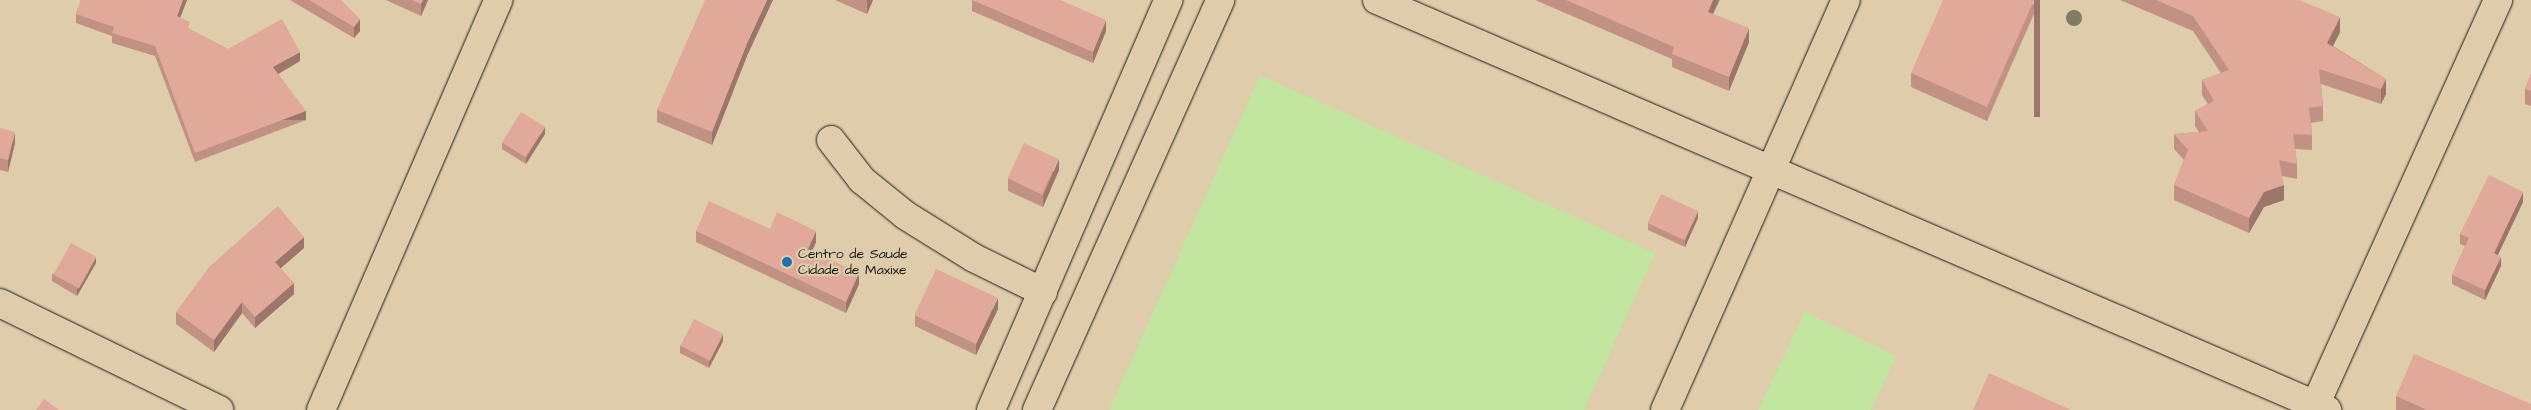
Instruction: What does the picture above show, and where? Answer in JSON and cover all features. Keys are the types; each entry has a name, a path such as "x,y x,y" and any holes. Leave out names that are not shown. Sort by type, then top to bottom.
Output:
{"street":[{"path":"321,410 498,0"},
{"path":"991,410 1168,0"},
{"path":"1037,410 1220,0"},
{"path":"1377,0 2318,408 2498,0"},
{"path":"1665,410 1846,0"},
{"path":"831,140 862,180 905,215 974,258 1043,292"},
{"path":"0,303 215,409"}],"green space":[{"path":"1260,75 1655,253 1584,410 1109,410"},
{"path":"1805,312 1896,356 1871,410 1758,410"}],"building":[{"path":"81,0 183,0 177,16 190,22 188,28 228,49 282,19 300,52 273,67 306,111 195,153 155,46 112,33 114,27 76,14"},
{"path":"309,0 341,0 360,19 354,27"},
{"path":"412,0 423,0 421,4"},
{"path":"705,0 767,0 747,43 712,132 657,110"},
{"path":"972,0 1060,0 1106,20 1093,52"},
{"path":"1566,0 1713,0 1708,12 1749,28 1729,77 1672,54 1674,47"},
{"path":"1943,0 2034,0 1987,107 1911,73"},
{"path":"2156,0 2299,0 2340,17 2327,43 2386,79 2381,89 2319,69 2323,106 2309,108 2312,135 2293,134 2297,164 2279,160 2284,185 2264,192 2249,218 2174,185 2188,150 2174,134 2208,131 2195,111 2214,101 2202,80 2229,70 2193,16"},
{"path":"2531,74 2531,91 2525,89"},
{"path":"521,112 545,127 526,157 502,143"},
{"path":"0,128 15,132 8,160 0,158"},
{"path":"1024,143 1058,159 1042,194 1008,178"},
{"path":"2489,175 2523,192 2494,253 2501,257 2485,290 2452,275 2469,238 2460,234"},
{"path":"1661,194 1698,211 1685,240 1647,223"},
{"path":"709,201 770,229 777,212 816,231 808,249 859,273 846,302 696,231"},
{"path":"278,206 304,237 275,262 294,283 255,317 242,302 214,340 176,312 209,267"},
{"path":"71,243 96,257 79,289 54,274"},
{"path":"936,269 998,298 976,344 914,315"},
{"path":"694,319 723,334 710,361 680,346"},
{"path":"2414,354 2531,404 2531,410 2427,410 2396,396"},
{"path":"1989,373 2071,410 1973,410"},
{"path":"44,399 59,410 36,410"}],"place":[{"name":"Centro de Saude Cidade de Maxixe","path":"787,262"}]}
